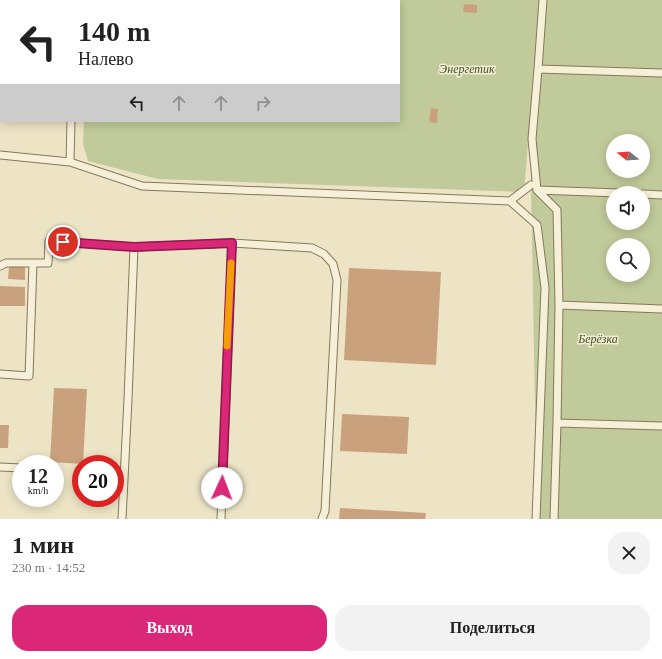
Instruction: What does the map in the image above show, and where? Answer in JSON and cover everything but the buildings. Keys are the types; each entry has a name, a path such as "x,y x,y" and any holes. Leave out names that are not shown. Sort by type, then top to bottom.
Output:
{"lane":[{"path":"543,0 532,139 534,187 557,210 559,305 554,519"},
{"path":"538,69 662,74"},
{"path":"70,162 71,122"},
{"path":"0,155 70,162 142,186 510,201 534,187 606,192"},
{"path":"650,194 662,195"},
{"path":"510,201 537,225 545,288 536,519"},
{"path":"0,266 6,263 48,263 49,241 134,247 232,243 312,248 324,254 333,264 337,280 325,511 322,519"},
{"path":"221,519 232,243"},
{"path":"122,519 134,247"},
{"path":"0,374 29,376 33,263"},
{"path":"559,305 662,309"},
{"path":"557,423 662,426"},
{"path":"0,466 12,467"}],"green space":[{"name":"Энергетик","path":"400,0 540,0 524,192 158,179 88,161 83,144 84,122 400,122"},
{"name":"Берёзка","path":"543,0 662,0 662,519 537,519 531,185"}],"slow traffic":[{"path":"227,346 231,263"}],"route":[{"path":"63,242 134,247 232,243 222,488"}]}
